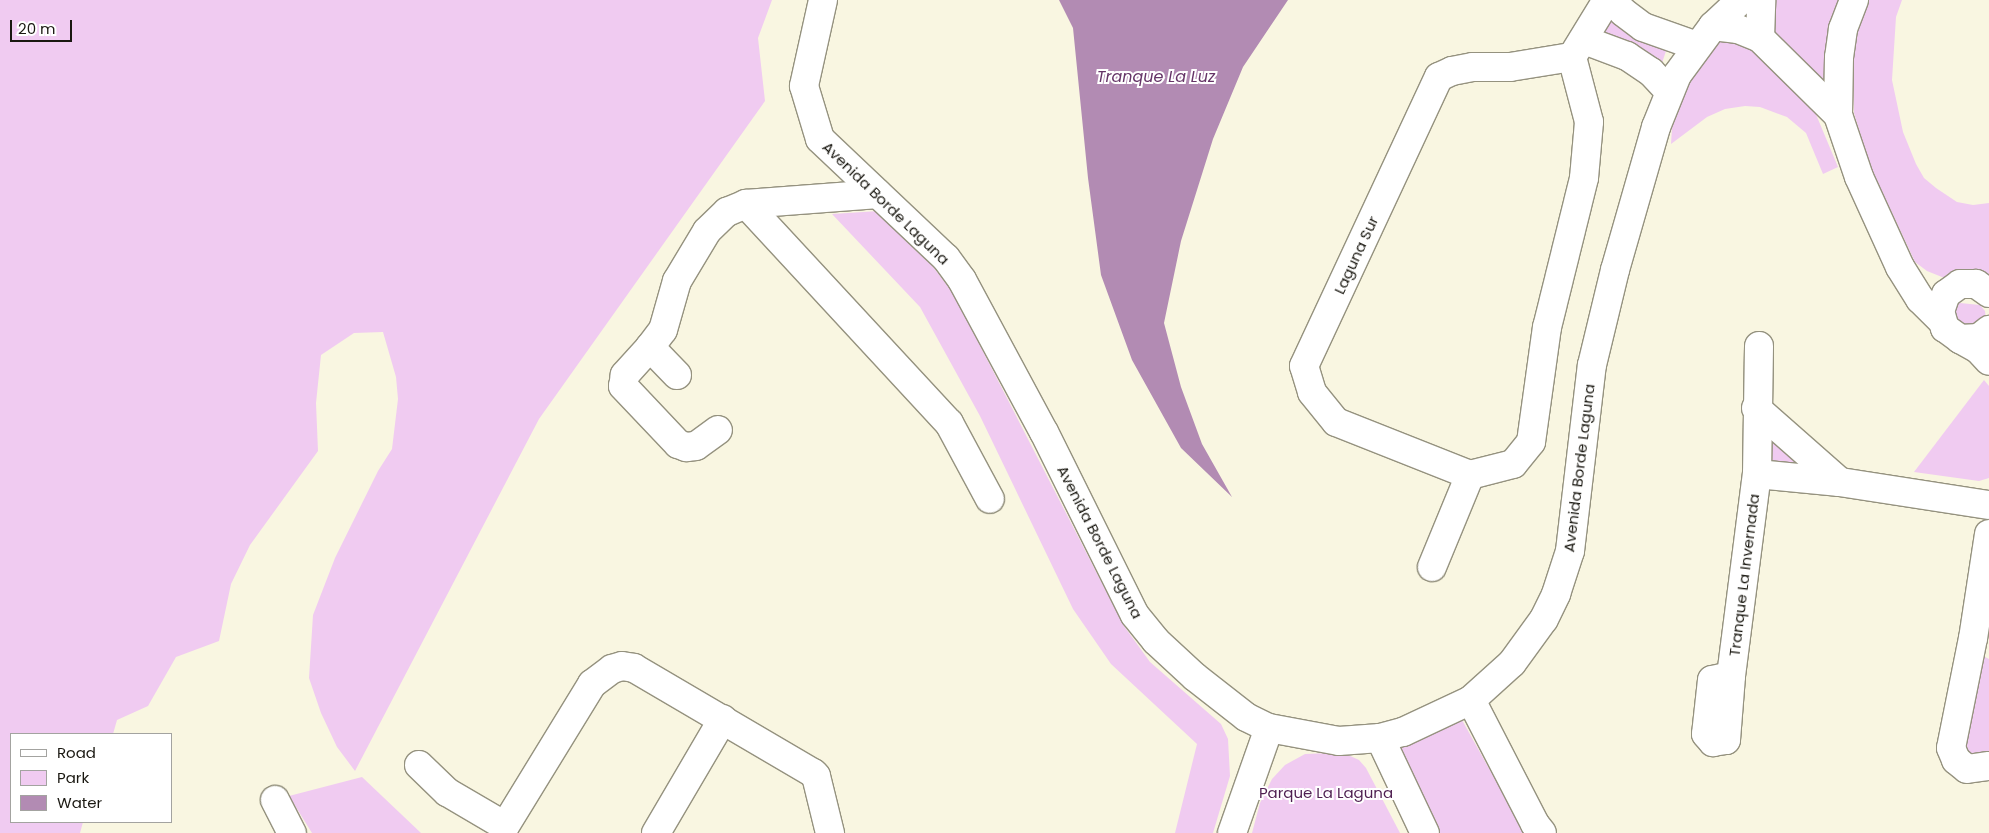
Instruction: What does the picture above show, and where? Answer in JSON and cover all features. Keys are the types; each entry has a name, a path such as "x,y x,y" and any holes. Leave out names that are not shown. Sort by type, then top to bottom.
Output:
{"street":[{"name":"Avenida Borde Laguna","path":"823,0 804,86 820,139 946,258 972,296 1044,432 1136,615 1156,641 1195,678 1246,716 1269,728 1339,741 1380,738 1403,732 1471,700 1493,682 1529,642 1544,619 1564,573 1574,529 1592,365 1632,209 1669,91 1677,75 1705,36 1741,0"},
{"path":"1432,567 1470,474 1514,464 1531,442 1547,327 1584,178 1589,122 1578,48 1608,0"},
{"path":"1612,0 1623,12 1643,27 1705,36 1738,29 1760,38 1838,115"},
{"path":"1760,38 1761,0"},
{"path":"1854,0 1843,29 1839,57 1838,115 1859,177 1900,267 1920,299 1941,320 1945,328 1978,350 1989,360"},
{"path":"1578,48 1627,56 1651,72 1669,91"},
{"name":"Laguna Sur","path":"1470,474 1336,422 1312,392 1304,366 1438,77 1452,71 1472,67 1510,68 1578,48"},
{"path":"718,430 696,446 686,447 678,444 623,386 624,374 650,347 663,330 678,281 707,232 727,212 746,204 878,194"},
{"path":"746,204 949,423 990,499"},
{"path":"1900,267 1914,278 1927,283 1953,288"},
{"path":"1941,320 1941,302 1953,288 1968,283 1987,289"},
{"path":"1960,339 1979,338 1989,330"},
{"name":"Tranque La Invernada","path":"1731,676 1757,474 1756,408 1759,346"},
{"path":"650,347 677,375"},
{"path":"1756,408 1840,482"},
{"name":"Tranque La Invernada","path":"1757,474 1840,482 1989,505"},
{"path":"1989,534 1981,646 1951,748 1956,760 1967,769 1989,766"},
{"path":"419,765 447,792 505,826 592,684 612,669 622,666 634,668 813,773 816,776 830,833"},
{"path":"1222,698 1234,717 1246,743 1250,779"},
{"path":"1471,700 1535,824 1542,833"},
{"path":"656,833 723,720"},
{"path":"1232,833 1269,728"},
{"path":"1250,779 1284,748 1316,738"},
{"path":"1380,738 1425,833"},
{"path":"275,800 292,833"}],"green space":[{"path":"0,0 772,0 758,38 765,101 539,419 355,771 337,747 321,713 309,678 313,615 335,558 378,471 392,449 398,399 396,377 383,332 354,333 321,355 316,403 318,451 250,545 231,584 219,641 176,657 148,706 117,720 113,733 10,733 10,823 83,823 80,833 0,833"},
{"path":"1772,0 1845,0 1827,84 1822,84 1772,32"},
{"path":"1867,0 1902,0 1896,17 1892,80 1903,132 1924,178 1936,188 1957,202 1973,205 1989,203 1989,274 1970,278 1942,277 1927,271 1915,262 1869,164 1854,113 1853,60 1855,29"},
{"path":"1608,18 1667,48 1662,63 1658,66 1620,46 1601,30"},
{"path":"1725,34 1751,45 1815,112 1838,167 1823,174 1806,133 1787,117 1760,107 1745,106 1725,109 1707,117 1671,144 1672,128 1679,103 1696,65"},
{"path":"879,211 928,260 953,293 1124,626 1150,662 1221,724 1228,739 1230,776 1213,833 1175,833 1197,744 1111,664 1073,609 980,416 920,307 832,214"},
{"path":"1950,302 1980,305 1985,311 1986,319 1974,328 1962,325 1948,313"},
{"path":"1984,380 1989,386 1989,478 1979,481 1914,472"},
{"path":"1767,427 1808,462 1805,472 1765,466"},
{"path":"1983,656 1989,659 1989,757 1981,763 1960,751"},
{"path":"1457,718 1462,720 1525,833 1440,833 1396,747"},
{"name":"Parque La Laguna","path":"1331,753 1348,755 1359,760 1366,768 1400,833 1252,833 1260,803 1272,779 1285,765 1305,754"},
{"path":"362,777 421,833 312,833 289,796"}],"water":[{"name":"Tranque La Luz","path":"1059,0 1288,0 1243,67 1213,139 1181,241 1164,323 1181,387 1202,444 1232,497 1181,448 1132,360 1101,275 1088,178 1073,28"}]}
